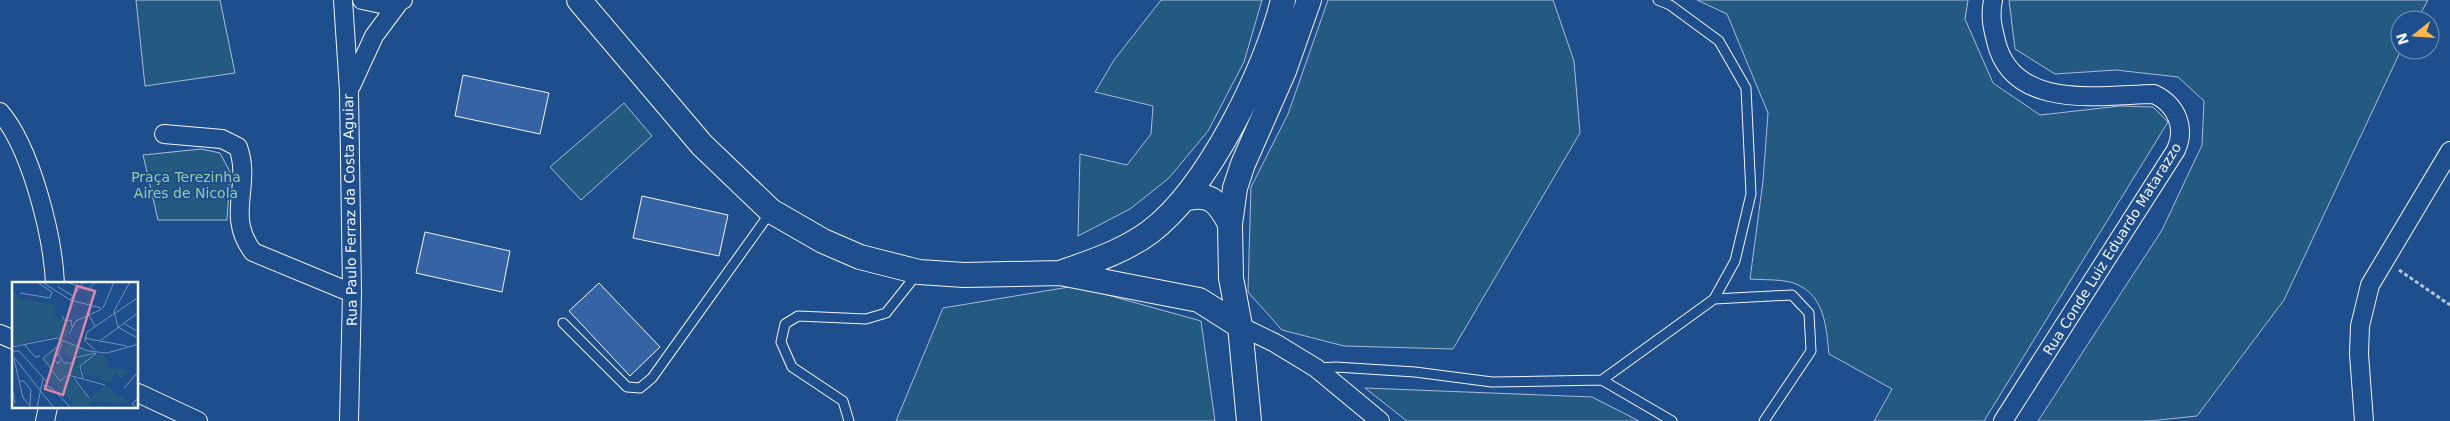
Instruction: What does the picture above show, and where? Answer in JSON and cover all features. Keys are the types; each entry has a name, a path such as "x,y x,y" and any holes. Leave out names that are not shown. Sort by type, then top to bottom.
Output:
{"main road":[{"path":"579,0 702,145 772,211 822,241 860,257 919,272 964,275 1060,273 1199,300 1240,326"},
{"path":"1060,273 1128,247 1168,217 1184,199 1221,142 1266,55 1283,0"},
{"path":"1249,421 1240,326 1231,278 1230,224 1235,188 1243,164 1284,71 1309,0"},
{"path":"1184,199 1198,195 1209,198 1221,207 1230,224"},
{"path":"1128,247 1123,268 1125,278 1131,287"},
{"path":"1199,300 1213,294 1231,278"}],"street":[{"name":"Rua Paulo Ferraz da Costa Aguiar","path":"343,0 349,91 352,292 349,421"},
{"path":"362,0 381,4 402,1"},
{"name":"Rua Conde Luiz Eduardo Matarazzo","path":"1993,0 1990,19 1998,50 2008,71 2040,91 2072,96 2154,94 2163,98 2176,111 2181,130 2181,139 2176,150 2004,421"},
{"path":"349,91 374,36 402,1"},
{"path":"0,112 9,123 37,186 54,261 55,282"},
{"path":"164,134 222,139 238,147 242,159 243,178 239,217 244,239 253,252 352,292"},
{"path":"2364,421 2359,354 2360,326 2370,285 2450,151"},
{"path":"1240,326 1275,342 1316,368 1380,421"},
{"path":"0,334 12,339"},
{"path":"139,394 198,421"},
{"path":"44,421 48,408"}],"lane":[{"path":"1602,380 1714,299 1734,262 1751,194 1746,88 1719,41 1670,5 1658,0"},
{"path":"563,322 627,387 640,388 652,378 772,211"},
{"path":"849,421 843,402 792,366 781,342 785,324 798,316 866,320 886,312 919,272"},
{"path":"1714,299 1792,295 1810,313 1811,351 1764,421"},
{"path":"1316,368 1336,367 1395,371 1492,382 1602,380 1672,421"}],"path":[{"path":"2384,260 2450,305"}],"green space":[{"path":"136,0 220,0 235,73 145,86"},
{"path":"1161,0 1262,0 1244,62 1208,131 1169,178 1130,209 1078,236 1080,154 1127,165 1151,134 1153,106 1095,92 1114,60"},
{"path":"1328,0 1553,0 1574,61 1580,133 1453,349 1344,346 1282,330 1248,292 1251,187 1288,114"},
{"path":"1697,0 1968,0 1965,19 1993,83 2040,115 2120,106 2153,107 2168,122 1984,421 1874,421 1892,389 1829,354 1825,323 1813,296 1806,289 1792,282 1750,279 1763,181 1768,113 1727,14"},
{"path":"2009,0 2428,0 2422,10 2390,10 2390,60 2396,60 2284,300 2197,416 2149,421 2038,421 2162,230 2202,145 2204,101 2178,77 2116,70 2055,74 2015,49"},
{"path":"624,103 652,136 581,200 550,167"},
{"name":"Praça Terezinha Aires de Nicola","path":"201,149 220,153 230,172 227,220 158,220 143,155"},
{"path":"1075,286 1201,321 1215,421 896,421 943,308"},
{"path":"1365,388 1592,397 1639,421 1407,421"}],"building":[{"path":"463,75 549,93 540,134 455,116"},
{"path":"642,196 728,215 719,256 633,238"},
{"path":"425,232 510,251 502,292 416,273"},
{"path":"599,283 660,347 630,376 569,311"}]}
